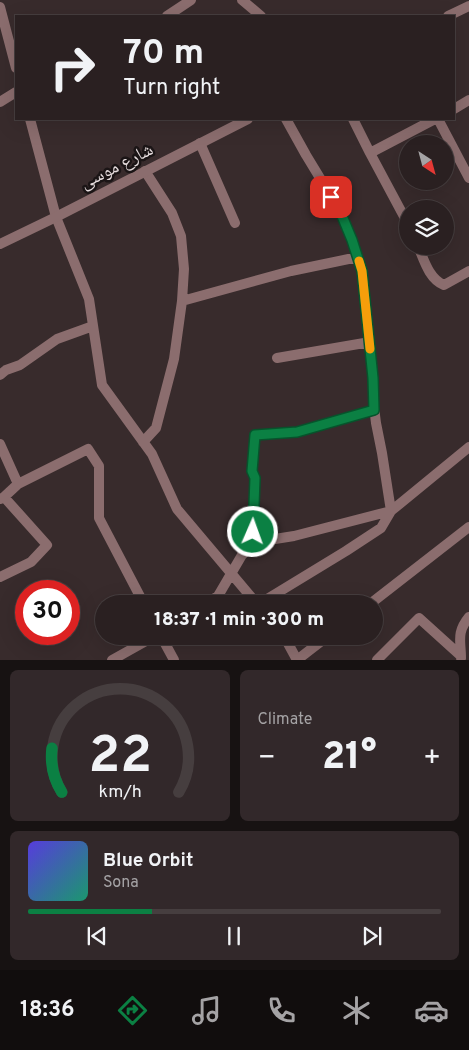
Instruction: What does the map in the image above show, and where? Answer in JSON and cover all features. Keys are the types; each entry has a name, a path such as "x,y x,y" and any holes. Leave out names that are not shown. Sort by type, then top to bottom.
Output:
{"street":[{"path":"168,15 191,0"},
{"path":"242,0 261,15"},
{"path":"450,15 465,5"},
{"path":"0,10 15,64"},
{"path":"0,102 15,93"},
{"path":"455,107 469,100"},
{"path":"30,120 56,217 89,299 102,385 152,454 177,509 250,595"},
{"name":"شارع موسى","path":"0,244 246,120"},
{"path":"287,120 340,211 362,271 370,342 374,410 391,512"},
{"path":"354,120 399,207"},
{"path":"370,153 434,120"},
{"path":"437,120 469,178"},
{"path":"200,143 235,223"},
{"path":"143,442 156,428 174,359 184,270 181,236 172,213 145,171"},
{"path":"422,255 432,277 444,285 469,271"},
{"path":"182,301 291,271 358,257"},
{"path":"0,375 57,339 93,326"},
{"path":"277,358 370,342"},
{"path":"256,542 253,532 255,478 252,471 255,435 297,432 374,410"},
{"path":"0,444 18,484"},
{"path":"273,595 382,528 391,512 469,447"},
{"path":"0,577 31,562 47,545 2,498 18,484 88,449 99,466 99,518 139,595"},
{"path":"219,595 242,555 256,542 294,536 391,512"},
{"path":"382,595 469,527"},
{"path":"461,658 459,636 469,617"},
{"path":"377,660 419,618 461,658"},
{"path":"112,660 139,645"},
{"path":"166,645 174,660"},
{"path":"289,645 297,660 316,645"}],"slow traffic":[{"path":"359,261 362,271 370,349"}],"route":[{"path":"253,532 255,478 252,471 255,435 297,432 374,410 373,378 362,271 340,211 331,197"}]}
